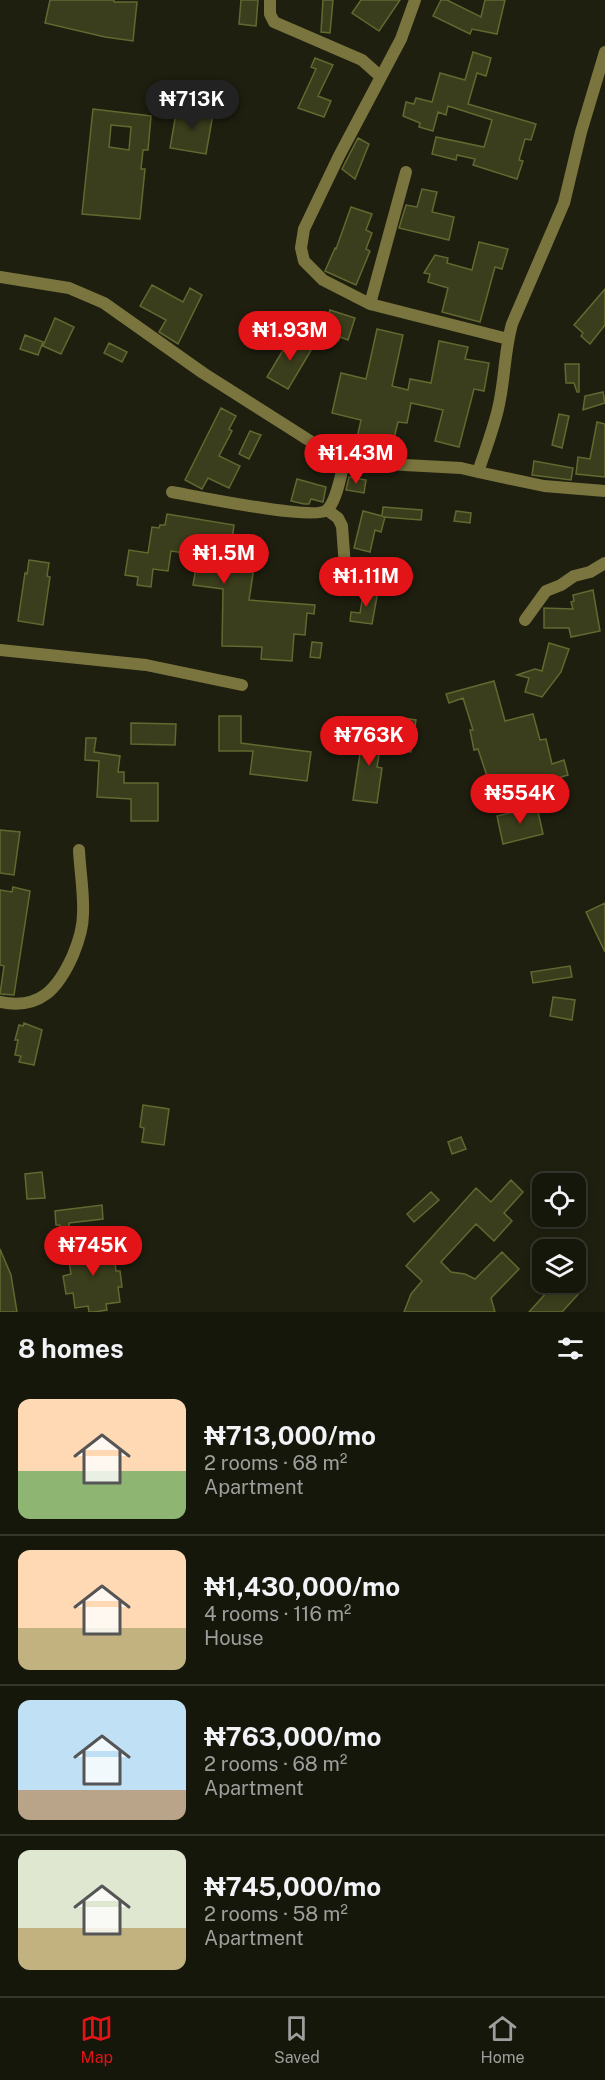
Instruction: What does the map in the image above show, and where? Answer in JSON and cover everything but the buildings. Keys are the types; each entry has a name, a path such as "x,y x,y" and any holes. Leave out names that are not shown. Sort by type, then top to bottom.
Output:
{"street":[{"path":"270,0 270,14 274,22 362,60 381,77"},
{"path":"415,0 401,39 339,156 304,229 301,248 304,261 323,280 370,304 508,339"},
{"path":"478,472 498,410 512,324 564,203 580,132 605,52"},
{"path":"370,304 406,172"},
{"path":"0,277 69,288 104,303 202,374 318,446 345,458 386,464 461,468 544,486 605,491"},
{"path":"172,492 278,510 318,514 327,510 333,502 345,458"},
{"path":"327,510 338,518 342,526 346,580"},
{"path":"525,620 546,591 574,576 599,568 605,563"},
{"path":"0,650 146,665 242,685"},
{"path":"0,1002 13,1005 33,1002 50,992 65,972 77,944 83,916 79,850"}]}
